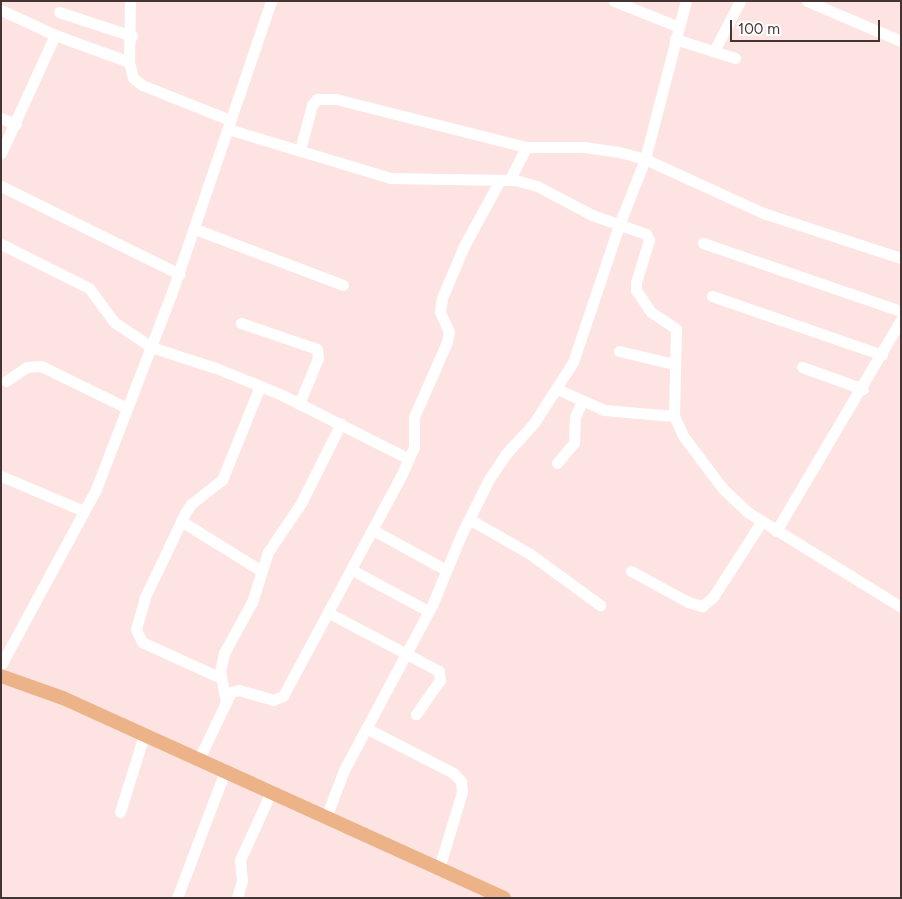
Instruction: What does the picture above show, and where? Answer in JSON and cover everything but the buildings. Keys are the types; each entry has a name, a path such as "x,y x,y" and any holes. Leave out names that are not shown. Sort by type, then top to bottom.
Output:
{"main road":[{"path":"1,676 63,698 504,898"}],"street":[{"path":"130,1 132,36 130,62 133,78 142,85 229,125 300,150 390,178 505,180 537,186 578,209 649,236 636,290 644,306 676,329 674,416 684,437 723,489 762,521 901,607"},
{"path":"1,666 96,490 179,274 271,1"},
{"path":"614,1 678,27"},
{"path":"326,817 366,728 428,612 469,519 505,455 534,423 557,389 580,343 619,225 645,160 686,1"},
{"path":"714,51 740,1"},
{"path":"807,1 901,41"},
{"path":"1,10 55,35 130,62"},
{"path":"59,12 132,36"},
{"path":"1,153 16,124 55,35"},
{"path":"675,39 735,58"},
{"path":"300,150 312,105 317,99 326,97 401,113 526,147 584,147 645,160 763,213 901,258"},
{"path":"1,118 16,124"},
{"path":"199,759 226,702 235,690 273,700 283,696 352,570 409,459 414,443 414,417 447,342 449,332 440,312 442,298 464,246 526,147"},
{"path":"1,186 179,274"},
{"path":"195,229 343,285"},
{"path":"702,243 901,311"},
{"path":"1,244 89,288 114,322 151,347 216,368 260,386 341,423 409,459"},
{"path":"712,296 882,355"},
{"path":"776,531 863,389 901,320"},
{"path":"241,323 317,349 318,358 299,404"},
{"path":"619,350 674,364"},
{"path":"6,381 27,367 41,366 128,408"},
{"path":"802,367 863,389"},
{"path":"220,678 142,642 136,634 145,597 181,520 191,504 222,480 260,386"},
{"path":"557,389 582,401 616,412 674,416"},
{"path":"557,463 574,443 575,418 582,401"},
{"path":"226,702 220,678 222,659 252,602 260,570 268,552 308,490 341,423"},
{"path":"1,476 84,511"},
{"path":"469,519 530,554 600,605"},
{"path":"181,520 260,570"},
{"path":"632,571 688,602 702,606 713,597 762,521"},
{"path":"372,530 446,570"},
{"path":"352,570 428,612"},
{"path":"329,613 406,653 442,675 416,714"},
{"path":"366,728 453,773 461,781 462,792 439,868"},
{"path":"120,812 144,735"},
{"path":"176,898 225,771"},
{"path":"237,898 242,880 240,860 271,792"}]}
